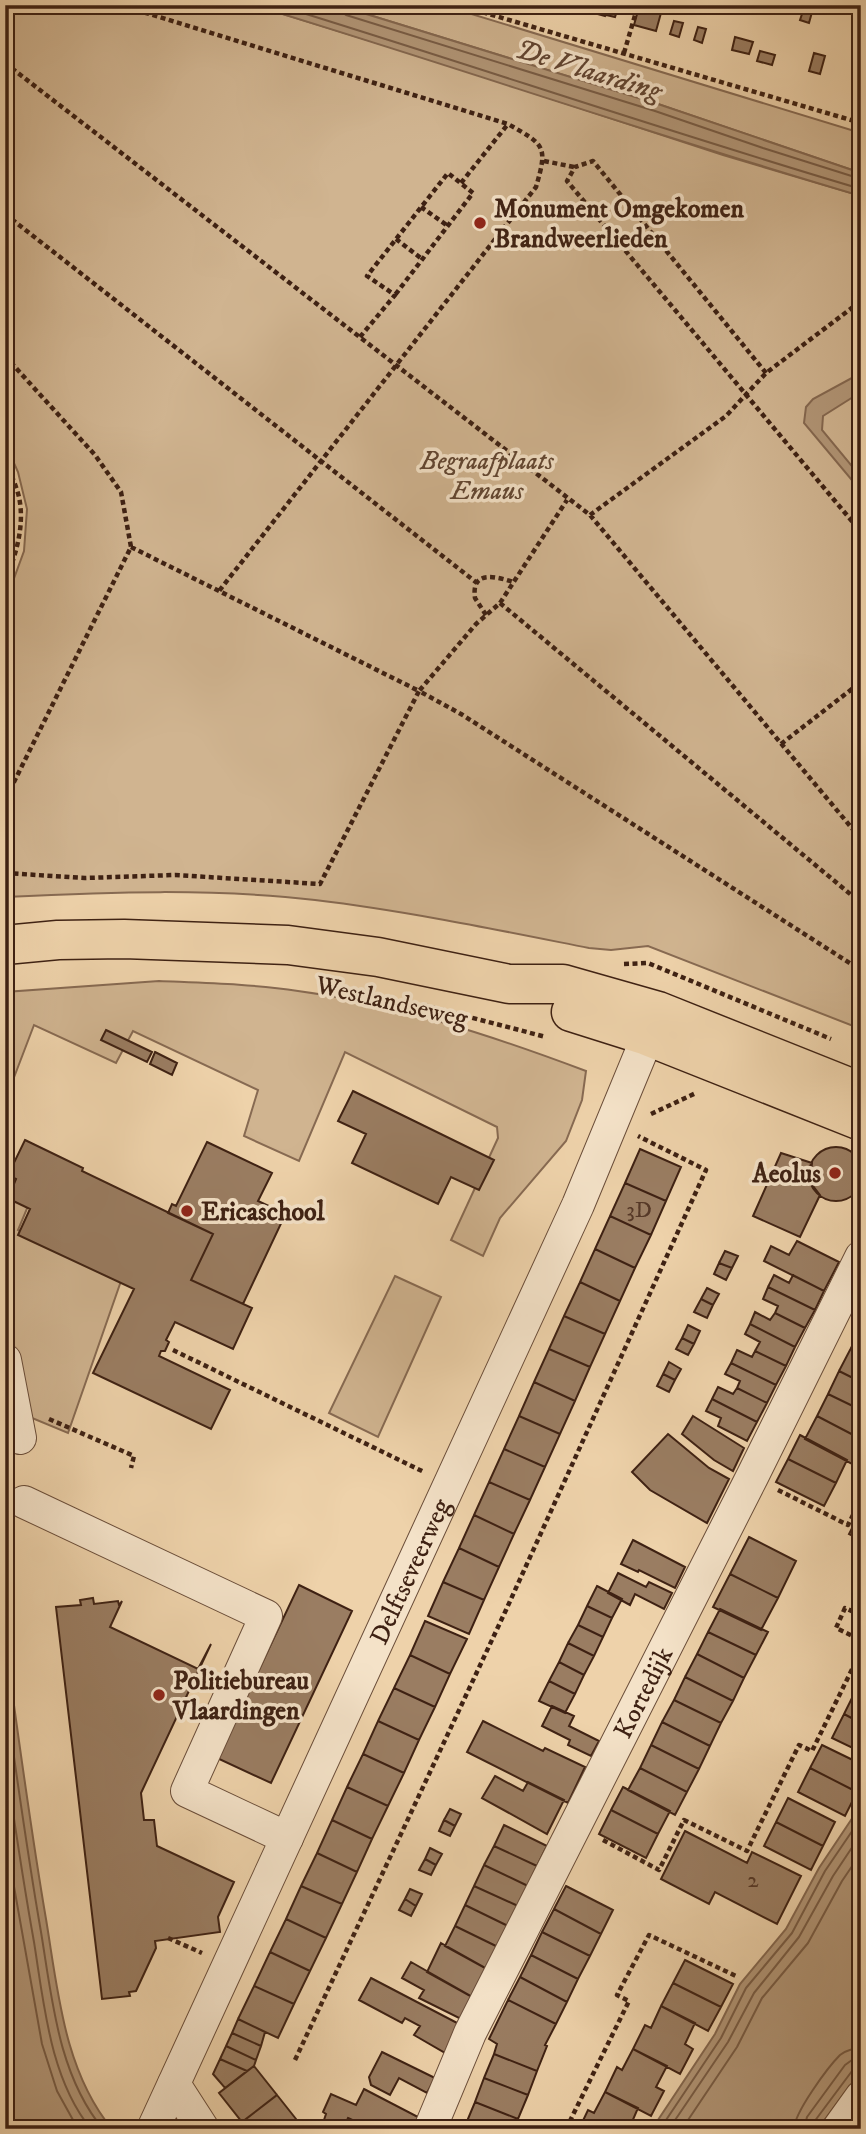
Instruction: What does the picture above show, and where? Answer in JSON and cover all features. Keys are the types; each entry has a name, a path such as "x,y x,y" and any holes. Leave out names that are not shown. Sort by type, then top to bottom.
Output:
{"main road":[{"name":"Westlandseweg","path":"5,945 58,940 124,939 288,945 378,957 509,984 554,1007 653,1023 861,1092"},
{"name":"Westlandseweg","path":"653,1023 861,1121"}],"street":[{"name":"Delftseveerweg","path":"163,2108 578,1205 653,1023"},
{"name":"Kortedijk","path":"430,2129 470,2034 752,1478 858,1262"},
{"path":"5,1360 20,1438"},
{"path":"24,1502 266,1616 187,1790 287,1838"},
{"path":"838,2129 861,2097"},
{"path":"163,2108 203,2129"}],"path":[{"path":"120,5 508,124 540,146 544,161 536,187 219,591"},
{"path":"458,5 861,123"},
{"path":"624,53 638,5"},
{"path":"5,63 567,500 590,515 861,839"},
{"path":"461,183 508,124"},
{"path":"544,161 575,167 593,161 766,373"},
{"path":"575,167 567,181 861,532"},
{"path":"360,337 395,295 473,193 447,173 367,276 395,295"},
{"path":"421,206 448,226"},
{"path":"5,214 477,583"},
{"path":"396,239 422,259"},
{"path":"590,515 726,416 766,373 861,301"},
{"path":"5,356 95,455 121,492 131,547 5,800"},
{"path":"5,460 19,498 20,529 15,557 5,581"},
{"path":"5,873 85,878 175,876 320,884 419,691 486,615 500,603 567,500"},
{"path":"5,540 10,570"},
{"path":"131,547 461,713 859,969 861,967"},
{"path":"486,615 475,598 477,583 491,576 514,582"},
{"path":"500,603 861,903"},
{"path":"780,744 861,682"},
{"path":"737,999 836,1041"},
{"name":"Westlandseweg","path":"416,1003 547,1037"},
{"path":"684,1089 696,1094 705,1092"},
{"path":"295,2060 506,1611 706,1170 629,1131"},
{"path":"173,1350 450,1484"},
{"path":"15,1404 134,1456 131,1468"},
{"path":"787,1495 848,1525 861,1499"},
{"path":"861,1615 845,1608 836,1628 861,1640"},
{"path":"607,1843 659,1870 684,1820 747,1851 799,1745 812,1751 861,1651"},
{"path":"566,2129 629,2001 617,1995 649,1935 736,1976"}],"green space":[{"name":"Begraafplaats Emaus","path":"5,5 253,5 439,62 723,155 861,196 861,1029 648,946 611,950 589,948 418,915 277,896 160,892 5,897 5,603 24,551 27,509 18,472 5,443"},
{"path":"337,5 442,5 861,133 861,173 658,104"},
{"path":"5,478 13,521 5,565"},
{"path":"159,981 246,985 298,991 371,1004 444,1023 586,1071 582,1100 566,1141 500,1218 483,1256 451,1240 498,1138 497,1127 345,1052 299,1161 244,1136 258,1090 133,1031 116,1063 34,1025 5,1101 5,992"},
{"path":"5,1172 36,1187 18,1230 121,1281 68,1433 32,1418 5,1312"},
{"path":"395,1276 441,1297 378,1437 329,1413"}],"water":[{"path":"253,5 337,5 658,104 861,173 861,196 708,150"},
{"path":"861,373 861,392 823,416 822,430 861,477 861,491 804,423 806,407 813,399"},
{"path":"5,1640 60,2002 73,2056 83,2082 112,2129 5,2129"},
{"path":"861,1805 861,2071 818,2129 652,2129 715,2034 740,1984 786,1929 819,1868"}],"building":[{"path":"584,5 608,6 605,16 583,10"},
{"path":"608,5 619,5 615,17 606,15"},
{"path":"805,5 814,5 809,23 800,20"},
{"path":"639,7 661,13 656,31 634,25"},
{"path":"674,21 683,23 679,37 670,34"},
{"path":"698,27 706,29 702,43 694,40"},
{"path":"735,37 753,42 749,54 732,50"},
{"path":"760,51 775,55 772,65 757,61"},
{"path":"814,53 825,56 820,74 809,71"},
{"path":"106,1030 152,1052 147,1062 101,1040"},
{"path":"155,1052 177,1063 172,1075 150,1064"},
{"path":"353,1091 494,1160 479,1190 451,1177 438,1204 352,1163 366,1134 338,1121"},
{"path":"25,1140 83,1168 82,1171 213,1234 191,1280 252,1308 233,1349 175,1322 166,1340 169,1342 165,1351 161,1351 159,1356 230,1390 211,1429 93,1373 134,1289 18,1235 30,1209 5,1197 5,1187 8,1182 14,1184 16,1179 8,1175"},
{"path":"207,1142 272,1173 258,1201 288,1215 285,1215 243,1304 191,1280 213,1234 168,1213 172,1204 176,1206"},
{"name":"Aeolus","path":"836,1147 855,1155 863,1174 855,1193 836,1201 817,1193 809,1174 817,1155"},
{"path":"640,1149 681,1167 666,1201 625,1183"},
{"name":"Aeolus","path":"781,1153 812,1163 810,1182 820,1195 800,1237 753,1216"},
{"path":"625,1183 666,1201 651,1235 610,1216"},
{"path":"610,1216 651,1235 635,1268 595,1249"},
{"path":"797,1241 839,1262 824,1291 764,1261 771,1246 789,1255"},
{"path":"595,1249 635,1268 620,1301 580,1282"},
{"path":"725,1251 738,1256 732,1268 719,1263"},
{"path":"719,1263 732,1268 726,1280 714,1274"},
{"path":"774,1275 789,1283 793,1275 824,1291 815,1310 768,1287"},
{"path":"580,1282 620,1301 605,1334 564,1316"},
{"path":"768,1287 815,1310 805,1328 775,1313 778,1306 763,1299"},
{"path":"707,1288 719,1294 713,1305 701,1299"},
{"path":"701,1299 713,1305 707,1318 694,1312"},
{"path":"755,1312 770,1320 775,1313 805,1328 795,1347 750,1324"},
{"path":"564,1316 605,1334 590,1367 549,1349"},
{"path":"750,1324 795,1347 786,1366 755,1351 760,1342 745,1334"},
{"path":"688,1325 700,1331 694,1344 682,1338"},
{"path":"861,1329 861,1353 851,1348"},
{"path":"682,1338 694,1344 688,1355 676,1349"},
{"path":"851,1348 861,1353 861,1382 839,1371"},
{"path":"549,1349 590,1367 575,1401 534,1382"},
{"path":"737,1350 752,1357 755,1351 786,1366 776,1385 731,1363"},
{"path":"669,1362 681,1369 675,1380 663,1374"},
{"path":"731,1363 776,1385 767,1403 737,1388 740,1381 725,1374"},
{"path":"839,1371 861,1382 861,1410 828,1394"},
{"path":"663,1374 675,1380 669,1392 657,1386"},
{"path":"534,1382 575,1401 560,1434 519,1416"},
{"path":"718,1387 733,1394 737,1388 767,1403 757,1422 712,1399"},
{"path":"828,1394 861,1410 861,1439 817,1416"},
{"path":"712,1399 757,1422 747,1441 718,1426 721,1418 706,1411"},
{"path":"519,1416 560,1434 545,1467 504,1449"},
{"path":"693,1416 744,1448 733,1471 714,1460 682,1434"},
{"path":"817,1416 861,1439 861,1447 852,1464 805,1439"},
{"path":"668,1434 709,1468 729,1479 707,1523 650,1490 632,1472"},
{"path":"800,1435 847,1460 836,1483 788,1459"},
{"path":"504,1449 545,1467 530,1500 489,1482"},
{"path":"788,1459 836,1483 824,1506 776,1482"},
{"path":"489,1482 530,1500 514,1534 474,1515"},
{"path":"861,1511 861,1540 849,1534"},
{"path":"474,1515 514,1534 499,1567 459,1548"},
{"path":"749,1537 796,1561 778,1598 730,1574"},
{"path":"633,1540 685,1567 675,1588 621,1564"},
{"path":"459,1548 499,1567 484,1600 443,1582"},
{"path":"618,1573 646,1587 649,1582 672,1593 664,1609 635,1594 630,1605 608,1593"},
{"path":"730,1574 778,1598 761,1630 713,1607"},
{"path":"443,1582 484,1600 469,1634 428,1616"},
{"path":"299,1585 352,1611 271,1783 217,1758"},
{"path":"597,1586 622,1599 612,1618 587,1606"},
{"path":"93,1598 94,1604 118,1601 119,1605 122,1601 110,1627 198,1669 211,1644 141,1793 144,1820 154,1820 157,1846 234,1882 218,1917 220,1932 155,1941 156,1948 136,1991 129,1992 130,1996 102,1999 56,1607 81,1605 80,1600"},
{"path":"587,1606 612,1618 603,1637 578,1625"},
{"path":"720,1609 768,1632 756,1655 708,1632"},
{"path":"425,1621 467,1639 450,1674 410,1655"},
{"path":"578,1625 603,1637 594,1656 568,1643"},
{"path":"708,1632 756,1655 744,1678 697,1654"},
{"path":"568,1643 594,1656 584,1675 559,1662"},
{"path":"697,1654 744,1678 733,1701 685,1677"},
{"path":"410,1655 450,1674 435,1707 394,1688"},
{"path":"559,1662 584,1675 575,1694 549,1681"},
{"path":"685,1677 733,1701 721,1723 674,1700"},
{"path":"549,1681 575,1694 565,1713 539,1701"},
{"path":"394,1688 435,1707 419,1740 378,1721"},
{"path":"856,1690 861,1693 861,1723 844,1714"},
{"path":"674,1700 721,1723 710,1746 662,1722"},
{"path":"552,1706 574,1716 569,1726 599,1741 591,1756 568,1745 570,1740 542,1726"},
{"path":"844,1714 861,1723 861,1752 832,1738"},
{"path":"378,1721 419,1740 404,1773 363,1754"},
{"path":"483,1721 543,1751 545,1748 585,1767 568,1803 467,1752"},
{"path":"662,1722 710,1746 699,1769 651,1745"},
{"path":"651,1745 699,1769 687,1792 640,1768"},
{"path":"822,1745 861,1764 861,1786 857,1792 810,1768"},
{"path":"363,1754 404,1773 388,1806 347,1787"},
{"path":"640,1768 687,1792 675,1815 628,1790"},
{"path":"810,1768 857,1792 845,1816 798,1792"},
{"path":"495,1776 523,1791 528,1782 564,1800 547,1834 482,1798"},
{"path":"347,1787 388,1806 372,1839 332,1820"},
{"path":"623,1787 670,1811 658,1834 611,1810"},
{"path":"788,1798 835,1822 823,1846 776,1822"},
{"path":"450,1809 461,1814 455,1826 444,1820"},
{"path":"611,1810 658,1834 646,1858 599,1834"},
{"path":"332,1820 372,1839 357,1872 317,1853"},
{"path":"444,1820 455,1826 450,1836 439,1831"},
{"path":"776,1822 823,1846 811,1870 764,1846"},
{"path":"504,1825 547,1846 537,1866 494,1846"},
{"path":"685,1831 747,1863 752,1852 801,1876 777,1924 715,1892 709,1904 661,1879"},
{"path":"494,1846 537,1866 528,1886 484,1865"},
{"path":"430,1848 442,1854 436,1865 425,1859"},
{"path":"317,1853 357,1872 342,1904 301,1886"},
{"path":"425,1859 436,1865 431,1875 419,1870"},
{"path":"484,1865 528,1886 518,1906 474,1886"},
{"path":"301,1886 342,1904 326,1938 286,1919"},
{"path":"474,1886 518,1906 508,1926 465,1905"},
{"path":"566,1886 613,1910 601,1934 554,1909"},
{"path":"410,1889 422,1894 416,1906 405,1899"},
{"path":"405,1899 416,1906 411,1916 399,1910"},
{"path":"465,1905 508,1926 498,1947 455,1926"},
{"path":"554,1909 601,1934 590,1956 542,1932"},
{"path":"286,1919 326,1938 310,1971 270,1952"},
{"path":"455,1926 498,1947 487,1969 445,1946"},
{"path":"542,1932 590,1956 578,1979 531,1955"},
{"path":"441,1943 487,1969 474,1998 427,1972"},
{"path":"270,1952 310,1971 294,2004 254,1986"},
{"path":"531,1955 578,1979 567,2002 520,1977"},
{"path":"685,1960 733,1984 721,2007 673,1983"},
{"path":"411,1962 474,1998 463,2020 419,1998 424,1990 402,1978"},
{"path":"520,1977 567,2002 556,2024 508,2000"},
{"path":"371,1978 461,2025 447,2054 414,2035 420,2026 405,2018 402,2023 359,2000"},
{"path":"673,1983 721,2007 708,2031 661,2006"},
{"path":"254,1986 294,2004 278,2038 238,2019"},
{"path":"508,2000 556,2024 545,2045 547,2046 537,2071 494,2054 497,2044 489,2039"},
{"path":"661,2006 695,2023 685,2044 693,2049 680,2074 633,2049 645,2025 651,2028"},
{"path":"238,2019 265,2032 261,2046 232,2033"},
{"path":"232,2033 261,2046 256,2060 226,2046"},
{"path":"226,2046 256,2060 254,2066 247,2071 220,2059"},
{"path":"633,2049 667,2066 656,2087 664,2091 651,2116 605,2092 617,2067 622,2070"},
{"path":"382,2052 435,2078 427,2093 399,2078 390,2095 371,2085 369,2077"},
{"path":"494,2054 537,2071 528,2095 484,2078"},
{"path":"220,2059 247,2071 225,2088 213,2074"},
{"path":"254,2066 277,2095 242,2122 219,2093"},
{"path":"484,2078 528,2095 518,2119 475,2102"},
{"path":"364,2089 418,2117 414,2129 372,2129 348,2118 343,2129 321,2129 326,2114 323,2112 331,2094 356,2105"},
{"path":"605,2092 638,2108 629,2129 579,2129 588,2110 594,2113"},
{"path":"277,2095 300,2124 294,2129 247,2129 242,2122"},
{"path":"475,2102 518,2119 515,2129 472,2129 465,2126"},
{"path":"348,2118 372,2129 343,2129"}],"place":[{"name":"Monument Omgekomen Brandweerlieden","path":"480,223"},
{"name":"Aeolus","path":"835,1173"},
{"name":"Ericaschool","path":"187,1211"},
{"name":"Politiebureau Vlaardingen","path":"159,1695"}],"water label":[{"name":"De Vlaarding","path":"589,69"}]}
